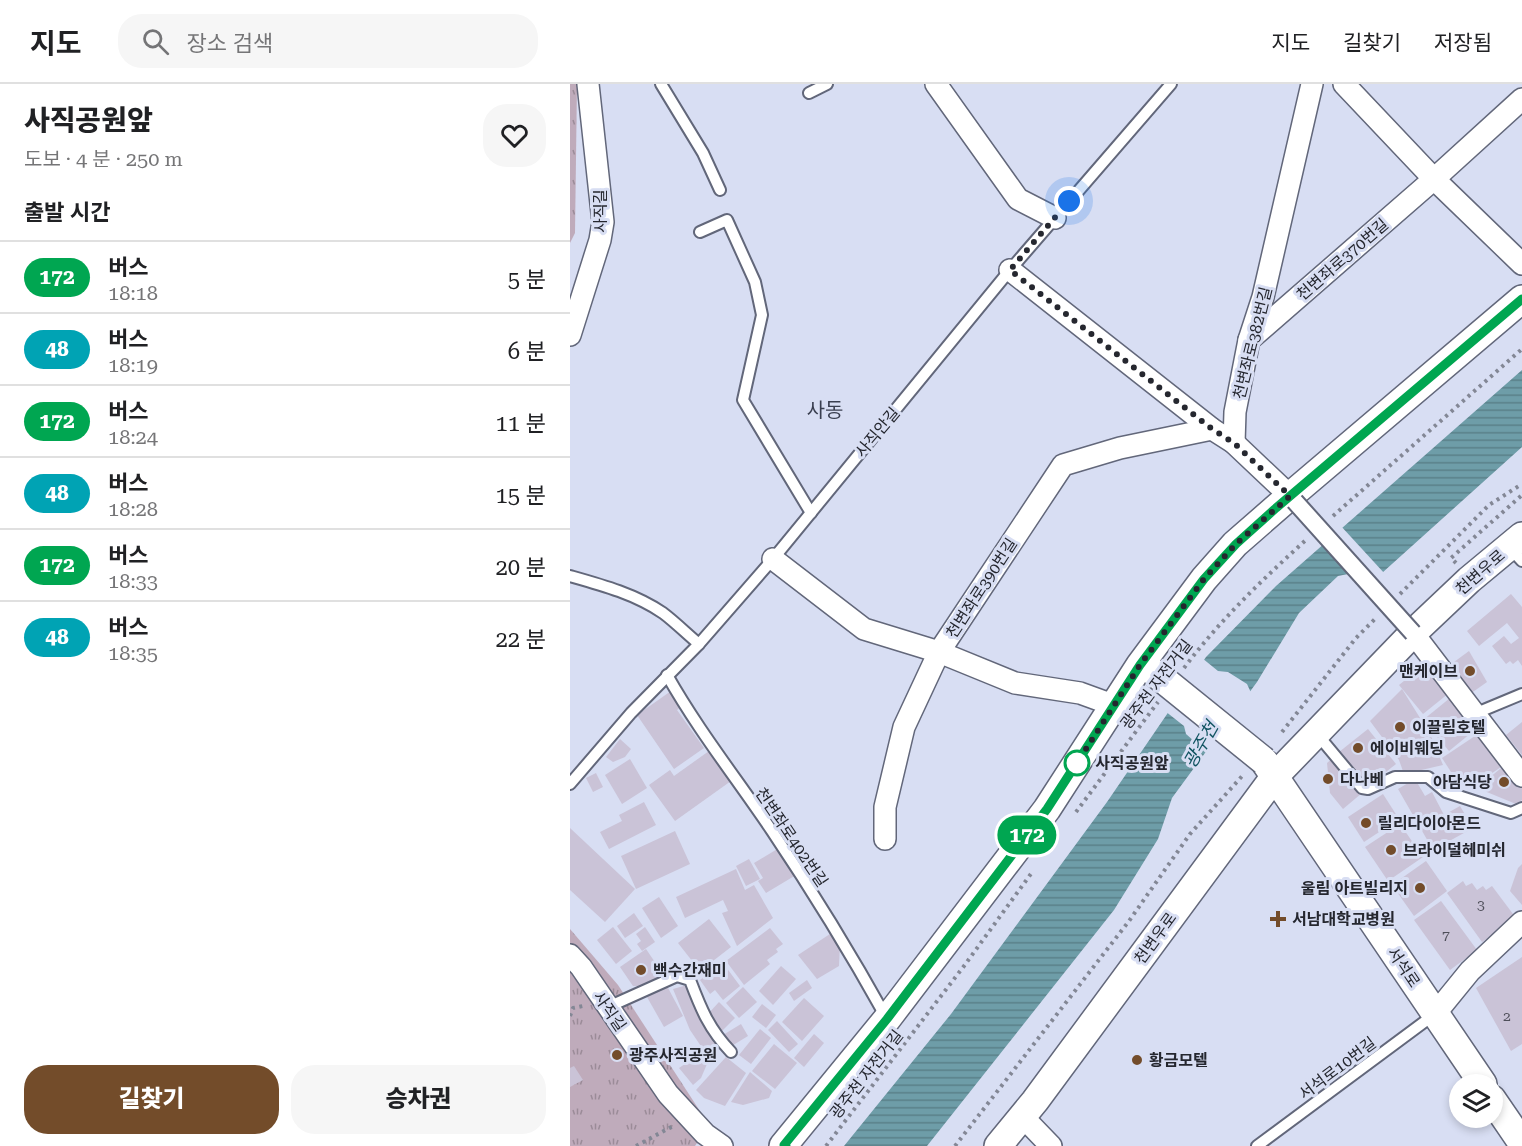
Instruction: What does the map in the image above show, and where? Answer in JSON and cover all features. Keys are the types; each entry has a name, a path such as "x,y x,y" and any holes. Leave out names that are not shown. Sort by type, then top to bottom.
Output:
{"street":[{"name":"사직길","path":"570,335 600,240 603,222 588,84"},
{"path":"936,84 1018,199 1055,218"},
{"name":"천변좌로382번길","path":"1234,443 1235,412 1249,340 1263,297 1312,84"},
{"path":"1344,84 1434,178 1522,264"},
{"name":"천변좌로370번길","path":"1249,340 1522,99"},
{"path":"1010,270 1212,429 1234,443 1290,496 1413,633 1522,776"},
{"path":"784,1146 887,1019 1047,809 1113,705 1159,678 1204,579 1236,544 1290,496 1522,299"},
{"name":"천변좌로390번길","path":"885,838 885,807 904,727 939,652 1063,465 1120,448 1212,429"},
{"name":"천변우로","path":"998,1146 1023,1117 1269,768 1316,733 1413,633 1469,580 1518,548"},
{"name":"천변좌로390번길","path":"773,559 864,629 939,652 1015,682 1080,693 1113,705"},
{"name":"서석로","path":"1159,678 1269,768 1476,1074"},
{"path":"1435,1014 1470,971 1522,922"},
{"name":"사직길","path":"570,955 581,967 668,1094 705,1134 722,1146"},
{"path":"1503,1115 1522,1143"},
{"path":"1023,1117 1051,1146"}],"lane":[{"path":"661,84 703,153 720,190"},
{"path":"809,93 827,84"},
{"name":"사직안길","path":"570,784 631,713 699,644 773,559 1010,270 1172,84"},
{"path":"700,232 727,220 755,282 762,315 742,400 811,513"},
{"path":"570,576 642,601 663,613 699,644"},
{"name":"천변좌로402번길","path":"667,675 687,711 772,831 844,942 887,1019"},
{"path":"1474,714 1522,694"},
{"path":"1316,733 1362,788 1368,789 1395,777 1428,777 1446,792 1511,813 1522,808"},
{"path":"608,1007 678,976 690,980 702,1012 716,1036 731,1052"},
{"name":"서석로10번길","path":"1257,1146 1435,1014"}],"path":[{"path":"1330,519 1522,349"},
{"path":"1451,558 1522,495"},
{"name":"광주천 자전거길","path":"1072,818 1159,678 1205,639 1267,574 1312,535"},
{"name":"광주천 자전거길","path":"826,1146 964,966 1037,864"},
{"path":"636,1146 690,1117"}],"green space":[{"path":"570,84 577,84 575,233 570,243"},
{"name":"광주사직공원","path":"570,929 618,985 709,1125 695,1146 570,1146"}],"water":[{"name":"광주천","path":"1522,370 1522,447 1382,573 1338,576 1299,613 1257,682 1172,798 1158,839 1114,910 927,1146 844,1146 951,1014 1107,802 1206,657 1276,586"}],"pier":[{"path":"1340,525 1385,574 1372,578 1324,539"},
{"path":"1202,658 1218,671 1228,672 1247,684 1252,695 1212,749 1203,749 1186,734 1184,726 1165,711"}],"building":[{"path":"1511,594 1522,607 1522,666 1518,660 1513,664 1510,661 1506,664 1492,646 1504,636 1511,644 1519,638 1507,623 1479,646 1467,631"},
{"path":"1469,651 1487,682 1470,694 1450,665"},
{"path":"1425,664 1449,693 1423,714 1399,685"},
{"name":"이끌림호텔","path":"1402,689 1430,734 1443,765 1404,774 1399,760 1370,721"},
{"path":"671,691 682,706 677,710 704,748 674,769 637,715"},
{"path":"1450,698 1476,729 1449,751 1423,720"},
{"path":"1522,722 1522,755 1506,735"},
{"path":"1368,729 1396,764 1367,787 1339,752"},
{"path":"1478,734 1501,767 1479,782 1453,775 1442,758"},
{"path":"620,739 631,749 625,757 613,762 606,757"},
{"path":"709,751 731,781 675,821 649,785 670,770 674,776"},
{"path":"1333,758 1362,793 1343,809 1330,793 1327,763"},
{"path":"630,759 647,788 622,804 605,775"},
{"path":"1506,764 1522,784 1522,800 1516,804 1477,788"},
{"path":"596,773 603,787 593,792 586,778"},
{"name":"이끌림호텔","path":"1415,779 1425,796 1432,792 1444,815 1460,806 1473,828 1433,850 1398,789"},
{"path":"1383,794 1399,819 1364,842 1348,817"},
{"path":"644,802 656,825 609,849 600,832 622,821 619,815"},
{"path":"1400,824 1423,857 1388,881 1365,847"},
{"path":"570,828 635,889 605,922 570,890"},
{"path":"675,831 690,864 636,889 621,856"},
{"path":"779,848 796,875 766,893 758,881 763,878 754,863"},
{"path":"749,859 760,879 746,886 736,866"},
{"name":"울림 아트빌리지","path":"1426,861 1447,891 1414,916 1392,885"},
{"path":"1522,864 1522,905 1510,891 1518,868"},
{"path":"736,869 745,890 754,885 773,918 737,946 722,913 728,911 723,900 685,918 676,897"},
{"path":"1463,881 1466,886 1472,883 1477,890 1483,886 1486,890 1492,886 1516,918 1482,942 1447,893"},
{"path":"659,897 678,926 661,938 642,908"},
{"path":"1441,901 1477,950 1450,970 1414,920"},
{"path":"634,913 643,926 625,938 617,926"},
{"path":"709,919 731,947 700,971 678,943"},
{"path":"613,927 632,951 616,964 597,940"},
{"path":"645,927 655,942 642,951 637,944 641,941 636,934"},
{"path":"770,928 783,944 776,949 778,952 767,960 770,964 744,985 726,961"},
{"path":"833,932 840,943 839,966 817,979 798,955"},
{"name":"백수간재미","path":"646,949 663,974 645,986 633,986 620,967"},
{"path":"1522,957 1522,1044 1511,1051 1476,988"},
{"path":"723,963 740,986 723,1000 715,990 710,994 700,980"},
{"path":"781,966 796,979 773,1005 759,991"},
{"path":"807,980 812,988 794,1001 789,993"},
{"path":"687,985 701,1022 721,1048 709,1058 690,1030 673,989"},
{"path":"667,986 683,1016 664,1027 647,997"},
{"path":"743,987 757,1002 739,1018 726,1003"},
{"path":"804,998 824,1016 802,1041 782,1022"},
{"path":"719,1002 735,1018 722,1031 707,1015"},
{"path":"762,1004 776,1015 766,1028 752,1017"},
{"path":"777,1021 798,1044 789,1052 768,1030"},
{"path":"741,1024 748,1036 730,1047 723,1035"},
{"path":"760,1029 771,1038 751,1064 739,1055"},
{"path":"814,1034 824,1043 804,1067 794,1058"},
{"path":"774,1044 797,1063 775,1089 752,1071"},
{"path":"698,1055 707,1064 701,1078 693,1085 679,1068"},
{"path":"726,1057 746,1073 725,1106 704,1098 696,1090"},
{"path":"574,1066 583,1080 570,1087 570,1068"},
{"path":"750,1072 772,1091 769,1098 743,1105 731,1102"}],"bus line":[{"name":"172","path":"786,1146 784,1145 887,1019 1047,809 1140,665 1204,579 1236,544 1276,508 1522,299"}],"place":[{"name":"맨케이브","path":"1470,671"},
{"name":"이끌림호텔","path":"1400,727"},
{"name":"에이비웨딩","path":"1358,748"},
{"name":"사직공원앞","path":"1077,763"},
{"name":"다나베","path":"1328,779"},
{"name":"아담식당","path":"1504,782"},
{"name":"릴리다이아몬드","path":"1366,823"},
{"name":"브라이덜헤미쉬","path":"1391,850"},
{"name":"울림 아트빌리지","path":"1420,888"},
{"name":"서남대학교병원","path":"1278,919"},
{"name":"백수간재미","path":"641,970"},
{"name":"광주사직공원","path":"617,1055"},
{"name":"황금모텔","path":"1137,1060"}],"district":[{"name":"사동","path":"825,410"}],"route":[{"path":"1069,201 1010,270 1212,429 1234,443 1290,496 1236,544 1204,579 1140,665 1077,763"}]}
